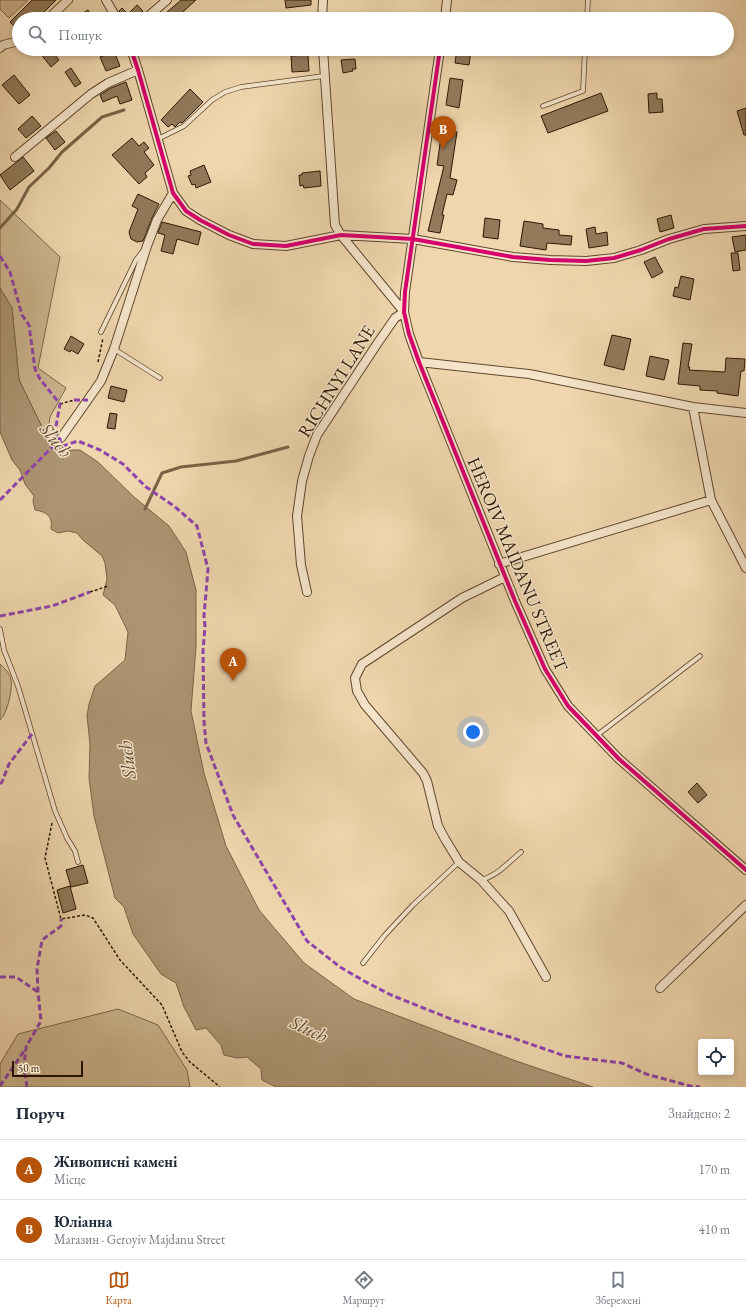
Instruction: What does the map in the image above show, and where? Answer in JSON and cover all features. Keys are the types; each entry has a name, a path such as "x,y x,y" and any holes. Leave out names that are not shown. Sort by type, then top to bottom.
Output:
{"street":[{"path":"55,12 68,0"},
{"path":"106,0 113,12"},
{"path":"153,12 167,0"},
{"path":"322,12 323,0"},
{"path":"446,12 447,0"},
{"path":"0,48 12,44"},
{"path":"133,56 173,193 186,211 200,220 229,235 253,244 286,246 341,235 413,239 514,257 586,261 614,258 641,250 668,239 704,229 746,226"},
{"path":"323,56 335,225 341,235 404,312"},
{"name":"HEROIV MAIDANU STREET","path":"439,56 405,292 404,312 409,334 419,362 504,576 545,669 568,706 620,759 746,870"},
{"path":"14,157 91,94 108,82 138,70"},
{"path":"61,438 101,381 114,349 147,246 157,220 173,193"},
{"name":"RICHNYI LANE","path":"307,592 301,566 297,516 302,481 309,456 317,435 377,344 395,318 404,312"},
{"path":"419,362 529,374 693,407 746,413"},
{"path":"693,407 711,500 746,568"},
{"path":"499,564 711,500"},
{"path":"504,576 462,598 362,664 355,678 357,691 365,705 423,773 427,781 438,826 459,862 481,880 509,911 546,977"},
{"path":"660,988 746,905"}],"lane":[{"path":"587,12 588,0"},
{"path":"543,106 583,91 585,56"},
{"path":"158,139 184,126 212,100 226,92 241,87 324,76"},
{"path":"101,332 136,260 147,246"},
{"path":"114,349 160,378"},
{"path":"0,629 4,650 18,686 55,811 67,838 75,851 78,862"},
{"path":"596,736 700,656"},
{"path":"481,880 487,878 502,868 521,852"},
{"path":"363,963 385,935 413,905 459,862"}],"path":[{"path":"99,360 103,337 101,332"},
{"path":"60,404 74,400"},
{"path":"90,592 108,586"},
{"path":"55,811 45,858 61,919 85,915 93,918 120,960 162,1006 182,1052 190,1062 220,1087"}],"shaded area":[{"path":"0,0 28,0 15,12 12,12 12,15 9,18 0,9"},
{"path":"0,200 60,257 38,368 66,388 50,417 47,437 19,380 12,308 0,288"},
{"path":"0,664 8,673 11,684 7,707 3,717 0,720"},
{"path":"118,1009 158,1025 187,1070 190,1087 0,1087 0,1064 18,1034"}],"water":[{"name":"Sluch","path":"0,288 12,308 19,380 47,437 63,450 80,450 98,462 134,497 169,526 186,552 196,590 196,647 191,711 204,773 226,846 259,910 304,963 354,999 516,1061 593,1087 276,1087 262,1080 261,1069 247,1057 237,1058 224,1055 221,1045 206,1028 196,1030 184,1007 176,983 161,974 133,934 124,907 115,898 94,816 89,778 90,744 87,716 95,686 125,660 128,632 115,605 103,595 107,579 105,563 102,556 77,533 68,531 58,533 51,529 51,521 48,515 35,510 33,501 34,496 25,484 20,470 12,460 0,432"}],"building":[{"path":"32,0 56,0 44,12 20,12"},
{"path":"181,0 196,0 183,12 167,12"},
{"path":"285,0 311,0 311,5 286,8"},
{"path":"137,5 143,11 142,12 130,12"},
{"path":"122,8 126,12 119,12"},
{"path":"42,56 56,56 59,60 51,67"},
{"path":"116,56 120,66 106,71 100,57"},
{"path":"291,56 308,56 309,71 292,72"},
{"path":"456,56 470,56 469,65 455,63"},
{"path":"355,59 356,69 343,73 341,60"},
{"path":"71,68 81,83 75,87 65,72"},
{"path":"14,75 30,95 19,104 2,85"},
{"path":"450,78 463,80 459,108 446,105"},
{"path":"126,82 132,100 120,104 117,96 103,102 100,95 111,88"},
{"path":"190,89 203,102 182,123 180,122 175,127 172,124 168,127 161,120"},
{"path":"601,93 608,111 548,133 541,116"},
{"path":"657,93 657,99 662,99 663,112 649,113 648,94"},
{"path":"746,108 746,135 744,135 737,111"},
{"path":"32,116 41,126 26,138 18,129"},
{"path":"442,130 457,132 450,178 457,180 453,195 447,194 442,215 444,215 440,233 428,231 444,166 437,165"},
{"path":"56,131 65,142 55,150 46,138"},
{"path":"132,138 139,146 144,142 149,148 144,152 154,165 145,173 147,177 139,184 112,155"},
{"path":"23,157 34,171 10,190 0,175"},
{"path":"204,165 211,182 196,188 195,184 192,185 188,176 191,175 190,171"},
{"path":"320,171 321,186 304,188 303,185 300,186 299,175 302,175 302,173"},
{"path":"138,194 159,204 143,241 137,242 131,239 129,232 138,209 132,206"},
{"path":"671,215 674,228 660,232 657,219"},
{"path":"485,218 500,220 498,239 483,237"},
{"path":"524,221 543,224 543,228 559,230 559,235 572,236 571,245 547,243 546,250 520,246"},
{"path":"162,222 201,232 198,245 177,239 173,254 161,251 165,235 158,233"},
{"path":"595,227 596,234 607,232 608,245 589,248 586,229"},
{"path":"746,235 746,250 735,252 732,237"},
{"path":"731,253 738,253 740,270 733,271"},
{"path":"655,257 663,272 652,278 644,262"},
{"path":"681,276 694,279 690,300 673,296 675,287 678,288"},
{"path":"612,335 631,339 624,370 604,365"},
{"path":"71,336 84,344 78,354 71,350 70,352 64,349"},
{"path":"683,343 692,344 688,367 690,367 689,370 725,372 726,358 745,359 744,371 741,371 738,396 717,393 717,391 700,390 700,386 678,384"},
{"path":"650,356 669,360 664,380 646,376"},
{"path":"111,386 127,390 124,402 108,398"},
{"path":"110,413 117,414 115,429 107,428"},
{"path":"697,783 707,795 698,803 688,792"},
{"path":"83,865 88,883 71,887 66,870"},
{"path":"70,886 76,909 63,913 57,890"}],"waterway":[{"path":"0,228 17,209 29,187 49,168 62,152 102,117 124,110"},
{"path":"145,509 162,473 181,467 236,461 288,447"}],"marked path":[{"path":"0,256 10,272 22,315 29,325 35,369 40,379 60,404 55,432 63,446 78,441 100,450 123,464 146,487 174,506 197,526 208,569 203,651 204,722 206,743 233,815 307,941 340,967 364,981 391,995 456,1021 510,1037 565,1056 622,1063 646,1074 690,1086 700,1087"},
{"path":"74,400 88,400"},
{"path":"0,500 61,438"},
{"path":"0,616 52,606 90,592"},
{"path":"0,784 9,764 32,734"},
{"path":"27,1087 24,1067 26,1047 41,1021 37,969 42,940 61,926 61,919"},
{"path":"0,977 16,977 38,992"},
{"path":"0,1086 24,1051"}],"cycle path":[{"path":"133,56 173,193 186,211 200,220 229,235 253,244 286,246 341,235 413,239 513,257 586,261 614,258 641,250 669,239 704,229 746,226"},
{"path":"439,56 405,292 404,312 409,334 419,362 515,601 545,669 568,706 619,759 746,870"}],"place":[{"name":"Юліанна","path":"443,149"},
{"name":"Живописні камені","path":"233,681"}]}
